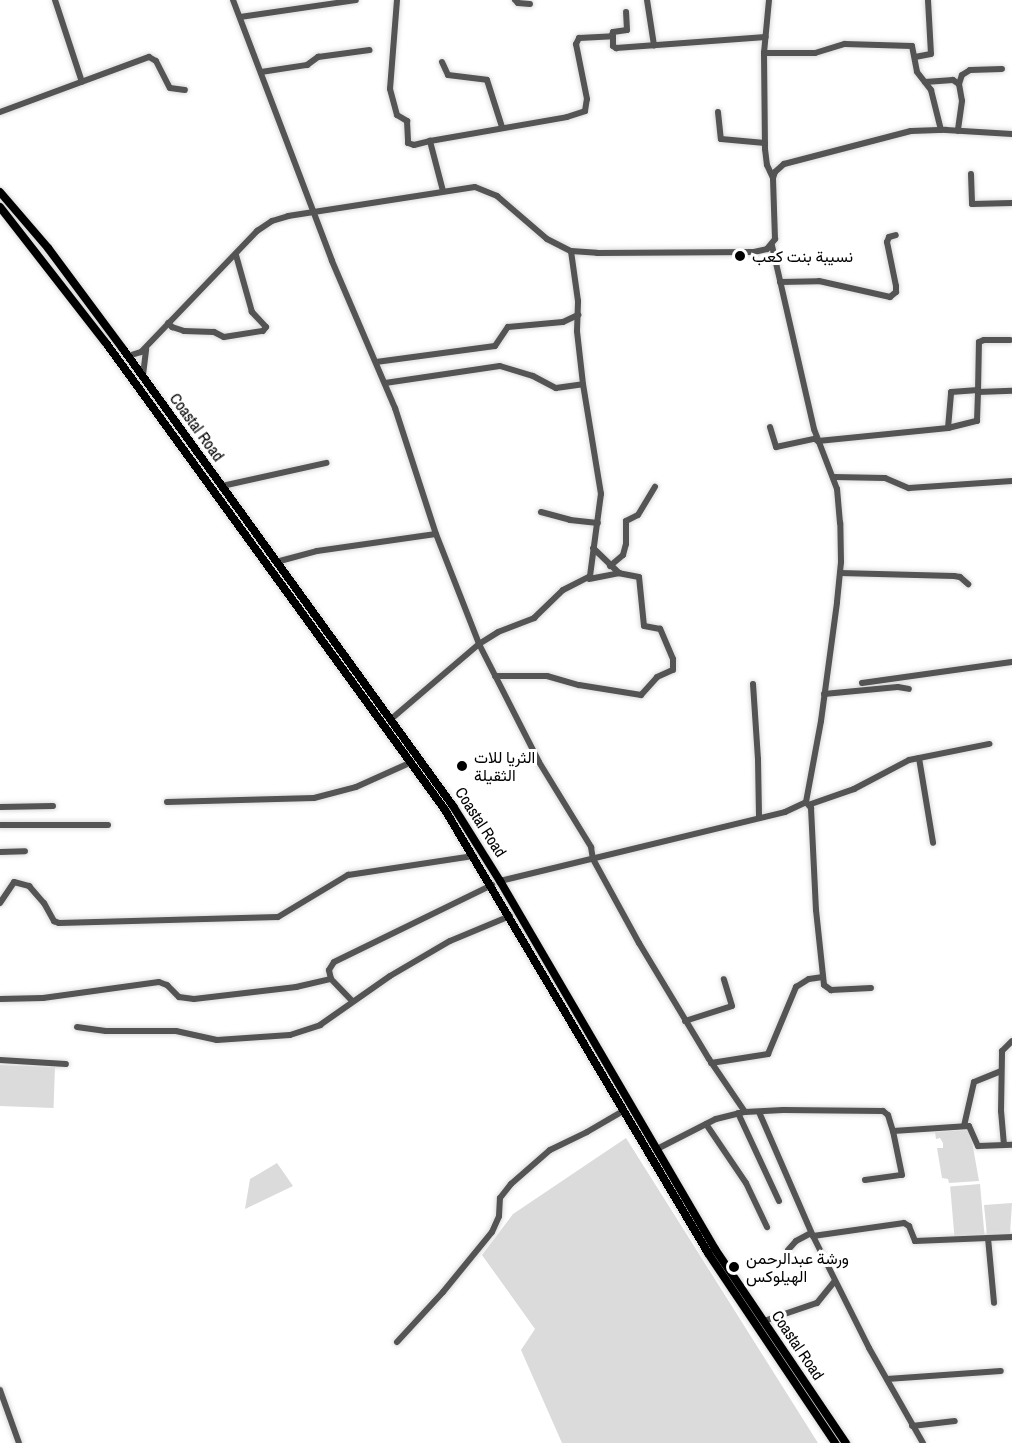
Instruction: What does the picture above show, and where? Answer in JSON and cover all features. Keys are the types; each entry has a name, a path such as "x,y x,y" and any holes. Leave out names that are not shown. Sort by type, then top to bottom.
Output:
{"highway":[{"name":"Coastal Road","path":"0,192 48,248 222,486 230,505 412,762 492,885 708,1253 834,1443"},
{"name":"Coastal Road","path":"0,207 68,291 276,562 453,806 500,881 715,1249 846,1443"},
{"path":"545,976 553,971"}],"street":[{"path":"55,0 82,82"},
{"path":"233,0 313,212 385,383 436,534 479,644 539,762 591,847 593,858 639,944 741,1113 778,1201"},
{"path":"240,17 356,0"},
{"path":"397,0 390,89 397,115 407,121 408,143 414,145 502,127 567,117 585,111 587,99 577,40 613,36"},
{"path":"515,0 530,4"},
{"path":"647,0 654,45"},
{"path":"770,0 764,53 765,143 767,165 772,178 775,233 772,245 818,441 834,477 840,523 840,573 808,803 816,910 823,977 828,990 871,988"},
{"path":"915,57 931,54 928,0"},
{"path":"626,12 627,30 613,32 614,48 766,37"},
{"path":"764,53 815,53 845,44 910,45 915,57 917,72 932,90 941,130"},
{"path":"261,72 307,65 318,57 370,50"},
{"path":"0,112 149,57 156,61 170,88 185,90"},
{"path":"442,62 448,75 487,80 502,127"},
{"path":"958,131 962,101 959,84 962,75 970,70 1002,69"},
{"path":"925,82 953,80 959,84"},
{"path":"718,112 721,139 765,143"},
{"path":"772,178 778,168 796,160 896,134 941,130 1012,134"},
{"path":"430,141 443,191"},
{"path":"971,174 972,204 1012,203"},
{"path":"128,357 136,355 147,346 257,231 272,221 313,212 465,187 482,189 497,196 548,239 571,251 597,253 744,252 761,251 772,245"},
{"path":"780,282 819,281 890,297 896,292 896,286 887,242 889,237 896,235"},
{"path":"571,251 578,315 577,331 601,494 589,579"},
{"path":"168,323 184,331 214,332 224,337 258,333 266,329 252,312 236,255"},
{"path":"376,362 495,346 508,327 563,322 578,315"},
{"path":"770,427 776,447 810,440 948,428 977,421 979,342 1010,340"},
{"path":"143,379 142,363 147,346"},
{"path":"385,383 500,366 533,376 556,388 584,384"},
{"path":"948,428 950,394 1012,391"},
{"path":"222,486 326,463"},
{"path":"834,477 885,478 909,488 1012,481"},
{"path":"610,566 623,555 626,544 626,521 638,515 655,487"},
{"path":"540,512 570,520 598,523"},
{"path":"276,562 317,551 436,534"},
{"path":"593,548 619,573"},
{"path":"390,720 479,644 498,632 534,618 563,590 589,579 619,573 637,576 640,579 640,605 644,626 658,628 662,631 674,662 670,673 657,677 645,693 636,695 579,685 547,676 495,676"},
{"path":"840,573 954,576 968,584"},
{"path":"862,684 1012,662"},
{"path":"753,684 759,818"},
{"path":"824,694 898,687 909,689"},
{"path":"500,881 795,809 854,789 902,762 989,744"},
{"path":"920,758 933,843"},
{"path":"166,802 314,798 356,787 412,762"},
{"path":"0,807 53,806"},
{"path":"0,825 108,825"},
{"path":"0,852 24,851"},
{"path":"0,903 14,882 29,886 59,923 272,918 284,915 348,875 474,856"},
{"path":"352,1001 331,979 329,970 334,962 492,885"},
{"path":"77,1027 106,1031 177,1031 217,1040 267,1038 312,1028 450,941 510,916"},
{"path":"711,1063 768,1054 796,987 809,979 823,977"},
{"path":"0,999 43,998 159,982 179,997 194,999 296,987 331,979"},
{"path":"685,1021 732,1006 724,979"},
{"path":"1004,1145 1001,1121 1002,1051 1012,1041"},
{"path":"0,1060 66,1064"},
{"path":"964,1126 974,1082 1001,1071"},
{"path":"657,1149 706,1124 741,1113 783,1110 883,1111 888,1115 893,1131 902,1175 865,1179"},
{"path":"397,1342 448,1287 492,1232 499,1216 500,1197 511,1184 550,1150 623,1111"},
{"path":"759,1112 812,1235 922,1443"},
{"path":"706,1124 743,1176 768,1227"},
{"path":"893,1131 964,1126 971,1127 978,1146 1012,1145"},
{"path":"788,1250 796,1241 812,1235 904,1223 909,1226 915,1240 1012,1237"},
{"path":"988,1238 994,1303"},
{"path":"764,1321 817,1303 835,1281"},
{"path":"887,1379 1001,1371"},
{"path":"0,1390 19,1443"},
{"path":"912,1426 955,1421"}],"shaded area":[{"path":"0,1065 55,1067 54,1108 0,1106"},
{"path":"970,1130 979,1181 949,1183 948,1179 942,1178 937,1148 943,1148 943,1143 940,1138 936,1139 935,1132"},
{"path":"626,1138 818,1443 562,1443 521,1350 535,1329 482,1255 513,1214"},
{"path":"277,1163 293,1186 245,1209 250,1179"},
{"path":"980,1184 985,1236 955,1238 950,1187"},
{"path":"1012,1203 1010,1234 987,1235 984,1205"}],"place":[{"name":"نسيبة بنت كعب","path":"740,256"},
{"name":"الثريا للات الثقيلة","path":"462,766"},
{"name":"ورشة عبدالرحمن الهيلوكس","path":"734,1267"}]}
